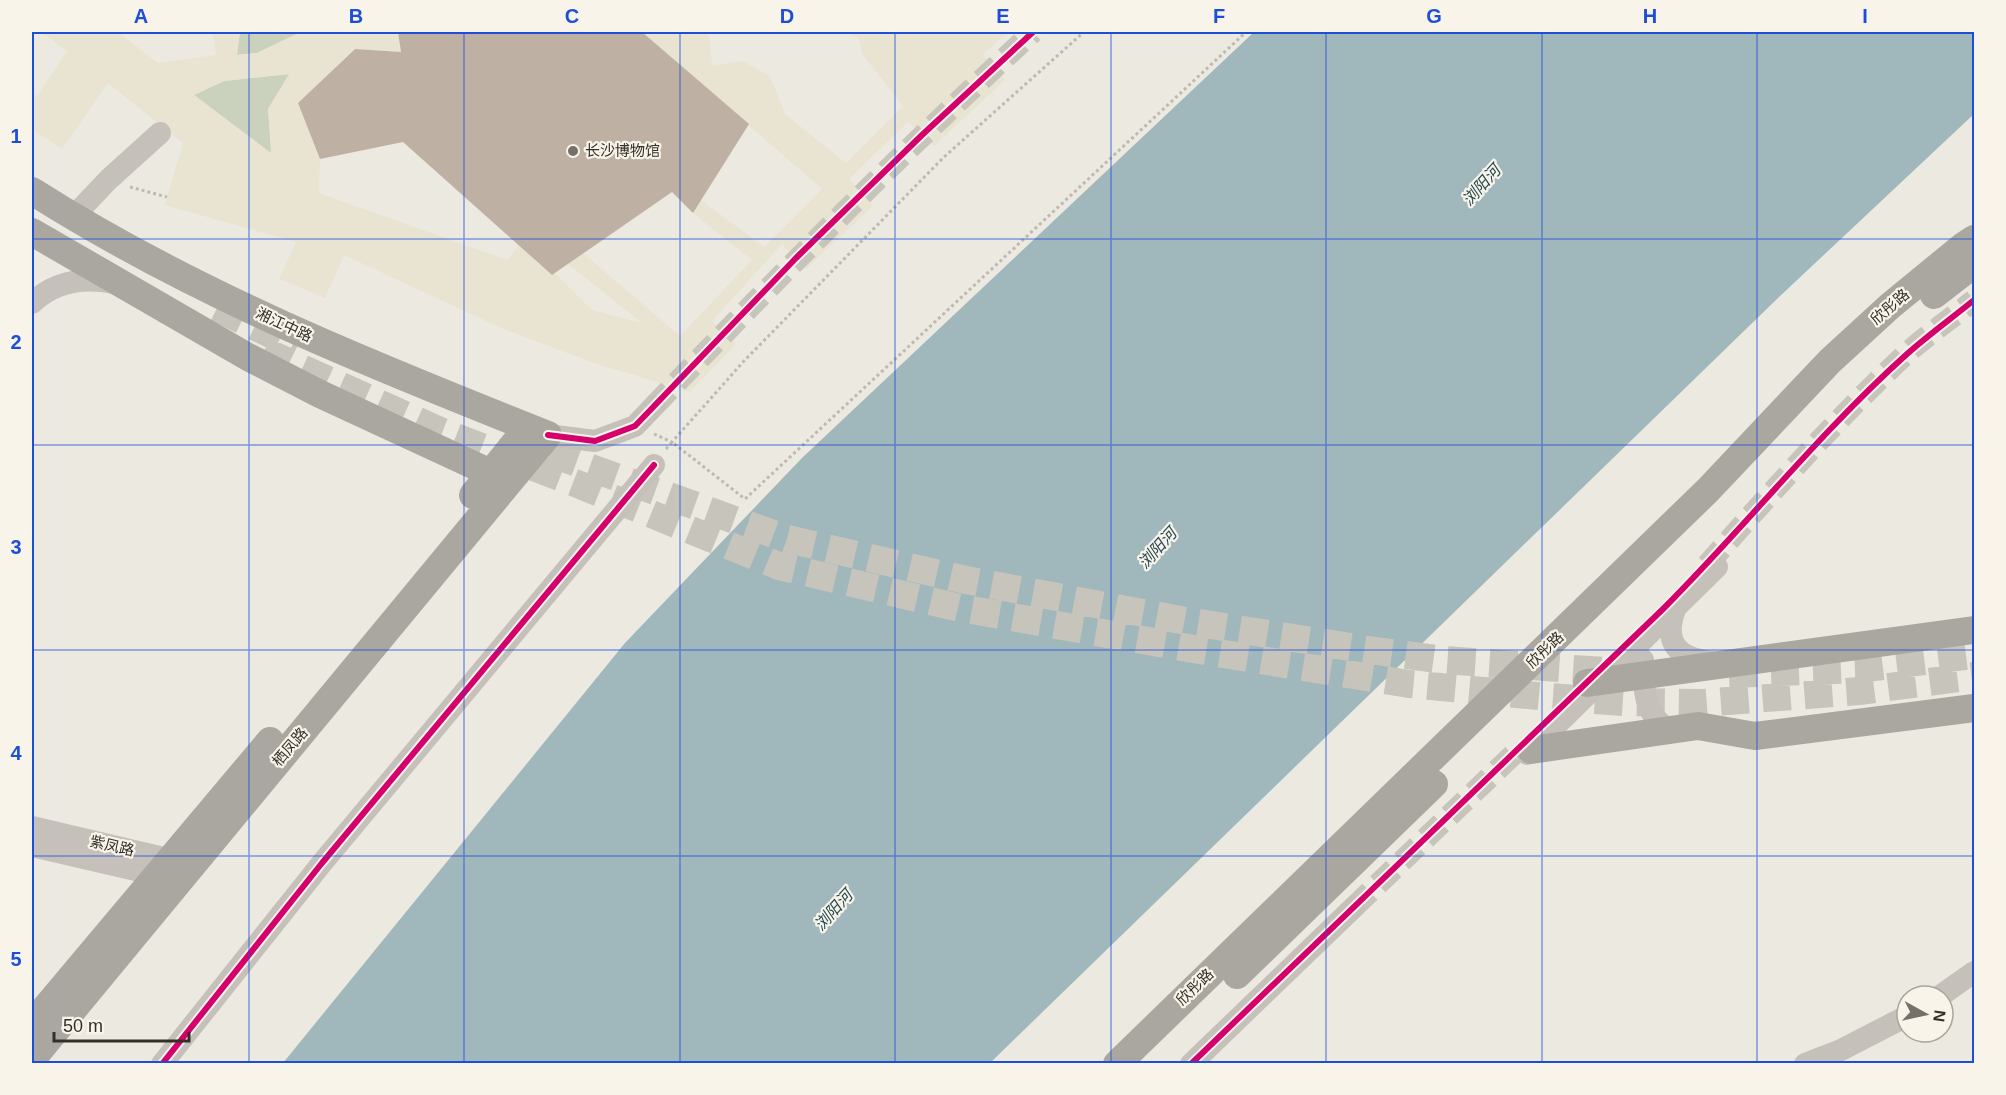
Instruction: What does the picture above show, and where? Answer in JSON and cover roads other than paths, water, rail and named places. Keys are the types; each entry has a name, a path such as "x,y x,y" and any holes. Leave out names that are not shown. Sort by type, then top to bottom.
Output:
{"main road":[{"name":"湘江中路","path":"32,191 73,217 155,262 272,321 363,362 538,431"},
{"path":"32,232 248,357 500,477"},
{"name":"欣彤路","path":"1117,1064 1683,514 1830,361 1890,306 1974,239"},
{"name":"欣彤路","path":"1144,1064 1718,507 1838,378 1900,322 1974,264"},
{"name":"栖凤路","path":"32,1059 175,870 538,431"},
{"path":"1594,682 1974,630"},
{"path":"1524,752 1698,726 1755,736 1974,708"},
{"name":"栖凤路","path":"32,1024 175,870"}],"street":[{"path":"73,217 108,180 160,133"},
{"path":"32,303 51,289 81,280 94,279 119,284"},
{"path":"538,431 595,441 635,426 654,406"},
{"path":"162,1064 322,863 654,465"},
{"path":"1524,752 1712,566"},
{"path":"1594,682 1648,635 1669,608"},
{"path":"1669,608 1670,634 1673,644 1681,653 1692,658 1727,663"},
{"path":"1648,635 1643,652 1645,689 1654,719 1669,729"},
{"name":"紫凤路","path":"32,827 175,870"},
{"name":"紫凤路","path":"32,846 175,870"},
{"path":"1191,1064 1357,910 1205,1064"},
{"path":"1955,985 1974,972"},
{"path":"1955,996 1974,982"},
{"path":"1806,1064 1841,1050 1895,1022"},
{"path":"1831,1064 1895,1034"}],"water":[{"name":"浏阳河","path":"1254,32 1974,32 1974,114 1779,297 990,1063 283,1063 625,643 802,458"}],"tunnel":[{"path":"654,406 840,216 1033,32"},
{"path":"1707,565 1804,457 1880,379 1914,347 1974,300"},
{"path":"217,308 297,347"},
{"path":"264,351 440,431 779,566 960,608 1409,684 1548,697 1623,702 1702,703 1859,691 1974,676"},
{"path":"550,453 787,539 966,580 1186,621 1369,650 1443,660 1619,672"},
{"path":"1729,674 1858,669 1974,655"},
{"path":"1354,907 1518,750"}],"place":[{"name":"长沙博物馆","path":"573,151"}]}
